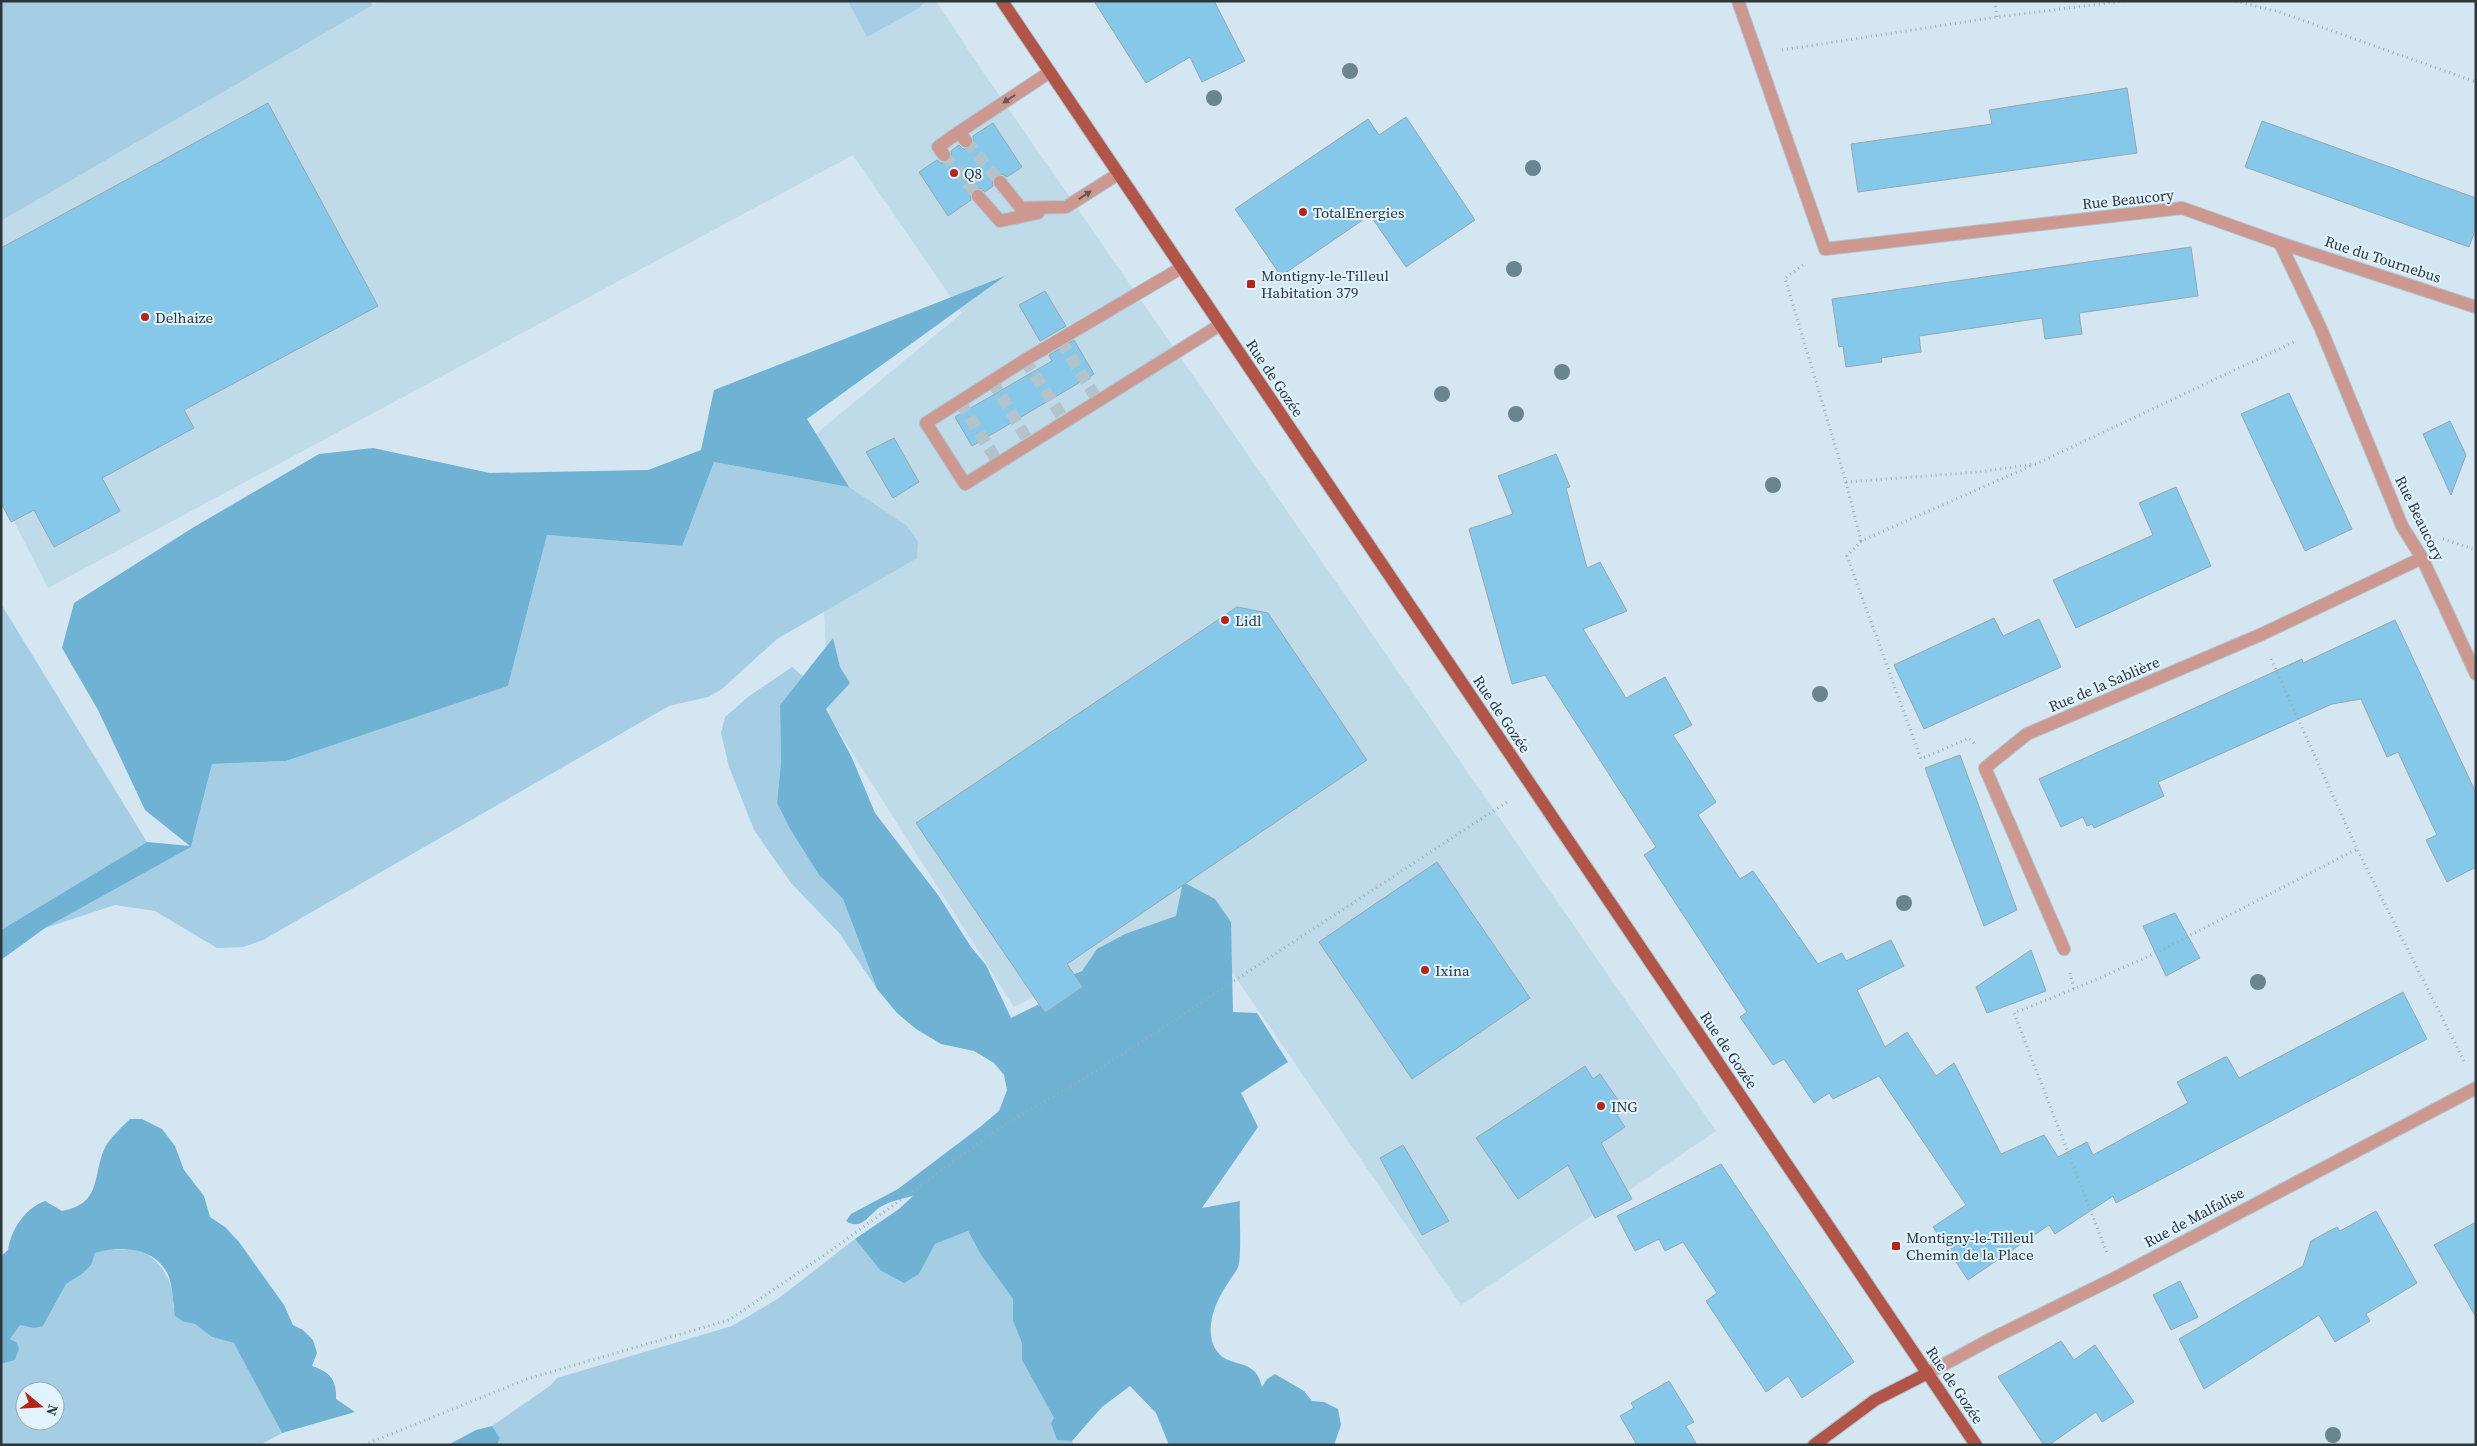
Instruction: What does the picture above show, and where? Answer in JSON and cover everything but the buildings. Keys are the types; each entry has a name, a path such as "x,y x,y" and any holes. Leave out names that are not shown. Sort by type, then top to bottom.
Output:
{"main road":[{"name":"Rue de Gozée","path":"1002,1 1976,1445"},
{"path":"1814,1445 1875,1400 1928,1373"}],"street":[{"path":"1738,1 1825,249"},
{"path":"944,155 938,147 963,136 1050,72"},
{"path":"978,196 1000,221 1066,207 1118,174"},
{"path":"1000,182 1021,208 1066,207"},
{"name":"Rue Beaucory","path":"1825,249 2182,208 2280,242 2321,329 2402,526 2422,558 2476,674"},
{"name":"Rue du Tournebus","path":"2280,242 2476,307"},
{"path":"1181,268 1025,360 926,423 965,484 1220,325"},
{"name":"Rue de la Sablière","path":"1993,762 2027,734 2260,635 2422,558"},
{"path":"1993,762 1985,768 2064,949"},
{"name":"Rue de Malfalise","path":"1928,1373 1991,1339 2116,1277 2476,1088"}],"path":[{"path":"1995,1 1997,17"},
{"path":"1757,54 1997,17 2124,1"},
{"path":"2236,1 2278,12 2476,82"},
{"path":"1825,249 1785,278 1846,482 1861,541"},
{"path":"1993,762 1969,738 1921,759 1847,556 1861,541 2036,464 2321,329"},
{"path":"1846,482 1978,472 2036,464"},
{"path":"2260,635 2357,849 2467,1067"},
{"path":"364,1445 526,1379 728,1320 833,1249 1004,1125 1103,1067 1531,786"},
{"path":"2116,1277 2014,1013 2156,953 2357,849"},
{"path":"2064,949 2074,989"}],"shaded area":[{"path":"1,1 370,1 373,5 1,221"},
{"path":"380,1 936,1 976,62 1716,1131 1461,1305 1190,911 1014,1007 829,716 816,434 962,313 853,155 48,588 1,496 1,221"},
{"path":"848,1 925,1 919,8 867,37"},
{"path":"1005,276 807,419 849,487 714,462 682,546 547,535 508,686 286,761 212,764 191,847 45,928 1,960 1,930 147,842 190,846 145,810 98,710 62,648 74,603 194,527 319,454 373,448 490,473 648,470 701,450 714,390"},
{"path":"714,462 849,487 907,526 918,542 917,558 777,639 722,689 708,697 669,706 263,940 243,947 217,948 155,911 115,905 45,928 191,847 212,764 286,761 508,686 547,535 681,546"},
{"path":"1,604 147,842 1,930"},
{"path":"833,638 840,667 850,683 826,709 852,758 875,813 938,895 971,947 986,965 1011,1018 1066,991 1062,979 1082,971 1097,949 1125,934 1176,916 1183,882 1215,899 1231,922 1233,1012 1257,1013 1288,1062 1241,1093 1258,1127 1202,1208 1240,1201 1239,1262 1214,1310 1211,1326 1212,1341 1217,1351 1223,1357 1253,1370 1258,1376 1262,1387 1267,1379 1275,1374 1304,1391 1312,1401 1324,1402 1338,1409 1341,1425 1334,1445 1169,1445 1156,1413 1130,1386 1102,1407 1072,1441 1057,1440 1051,1423 1054,1418 1022,1360 1022,1343 1013,1321 1013,1299 981,1255 968,1231 935,1244 919,1274 904,1283 880,1270 855,1239 899,1209 913,1196 886,1204 861,1223 852,1224 846,1221 851,1214 898,1189 980,1127 999,1111 1007,1090 1004,1075 994,1063 974,1051 941,1044 916,1029 897,1013 877,989 843,899 819,875 790,829 777,803 781,762 780,705"},
{"path":"792,667 803,676 780,705 781,762 777,803 790,829 819,875 843,899 877,989 840,934 791,883 754,830 729,767 721,733 725,717 748,697"},
{"path":"130,1119 142,1119 162,1129 175,1146 184,1170 204,1196 210,1217 225,1227 239,1242 284,1305 293,1325 303,1330 313,1340 317,1353 312,1366 328,1374 334,1382 336,1399 355,1412 282,1433 234,1343 212,1337 195,1324 184,1322 175,1316 169,1277 163,1267 156,1259 147,1254 127,1249 95,1253 91,1265 82,1274 66,1284 43,1326 34,1328 20,1325 10,1339 16,1342 19,1348 15,1360 1,1364 1,1256 8,1250 12,1235 25,1214 38,1204 45,1201 62,1211 83,1203 93,1189 105,1147"},
{"path":"968,1231 981,1255 1013,1299 1013,1321 1022,1343 1022,1360 1054,1418 1057,1439 1072,1441 1074,1445 497,1445 500,1438 492,1426 551,1385 557,1378 732,1326 779,1298 855,1239 880,1270 919,1274 935,1244"},
{"path":"133,1249 149,1256 155,1261 166,1274 172,1289 174,1308 184,1322 195,1324 212,1337 234,1343 249,1366 282,1433 260,1445 1,1445 1,1364 15,1360 16,1342 10,1339 20,1325 43,1326 66,1284 82,1274 90,1265 95,1253 104,1250"},
{"path":"492,1426 500,1438 497,1445 448,1445 476,1430"}],"tunnel":[{"path":"966,141 1000,182"},
{"path":"944,155 978,196"},
{"path":"1061,341 1098,401"},
{"path":"1025,360 1065,421"},
{"path":"992,381 1030,444"},
{"path":"960,402 999,464"}],"place":[{"name":"Q8","path":"954,173"},
{"name":"TotalEnergies","path":"1303,212"},
{"name":"Montigny-le-Tilleul Habitation 379","path":"1251,284"},
{"name":"Delhaize","path":"145,317"},
{"name":"Lidl","path":"1225,620"},
{"name":"Ixina","path":"1425,970"},
{"name":"ING","path":"1601,1106"},
{"name":"Montigny-le-Tilleul Chemin de la Place","path":"1896,1246"}]}
